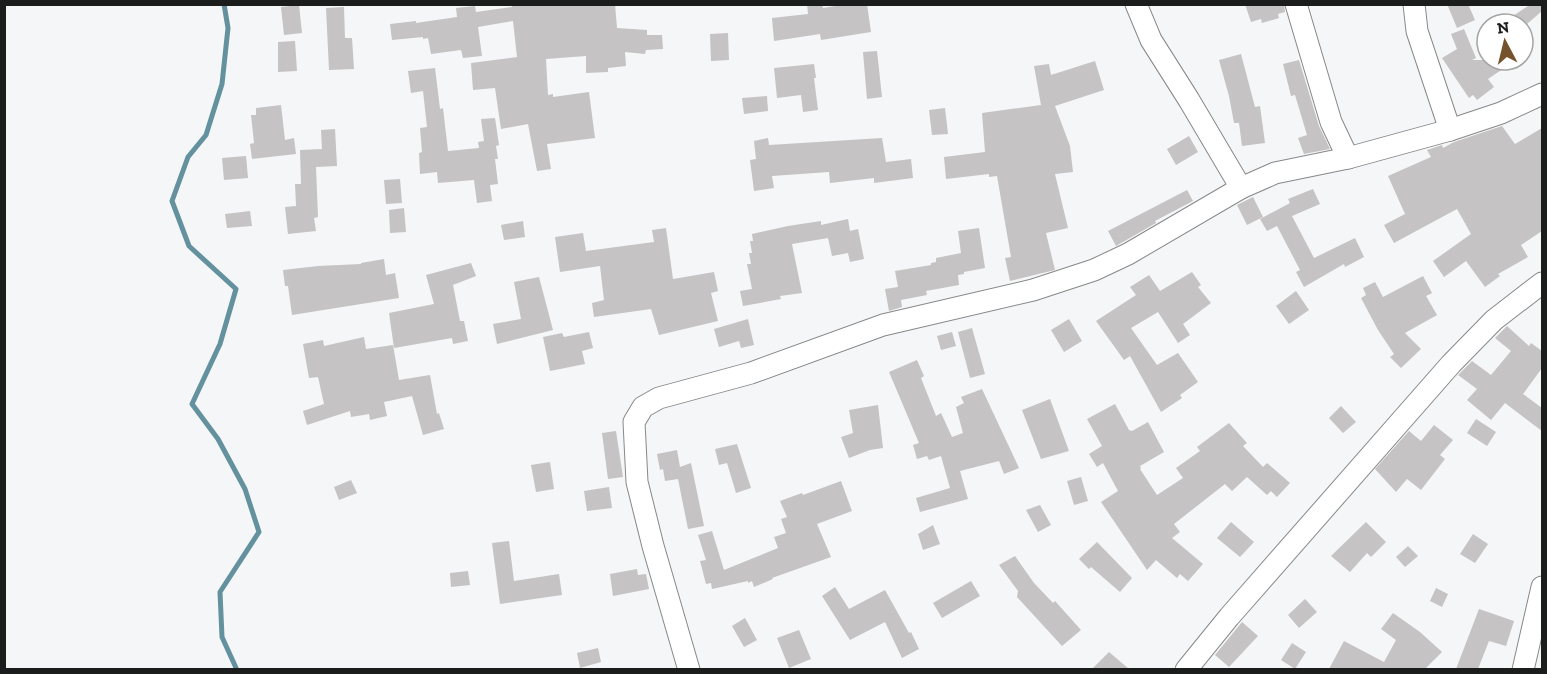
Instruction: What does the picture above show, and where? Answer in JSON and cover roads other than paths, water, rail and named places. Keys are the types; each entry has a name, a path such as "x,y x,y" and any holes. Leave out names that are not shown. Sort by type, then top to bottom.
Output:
{"street":[{"path":"1136,4 1151,40 1190,100 1241,188"},
{"path":"1296,4 1331,122 1348,158"},
{"path":"1414,4 1417,32 1450,130"},
{"path":"689,669 637,482 634,422 643,407 659,398 751,373 883,326 1033,290 1094,270 1128,254 1241,188 1275,173 1348,158 1450,130 1501,113 1542,94"},
{"path":"1186,669 1236,608 1451,364 1494,320 1542,283"},
{"path":"1523,669 1539,621 1542,587"}],"waterway":[{"path":"224,4 228,28 222,84 206,135 188,157 172,201 189,246 236,289 220,344 192,404 218,439 245,489 259,532 220,592 222,637 237,670"}]}
